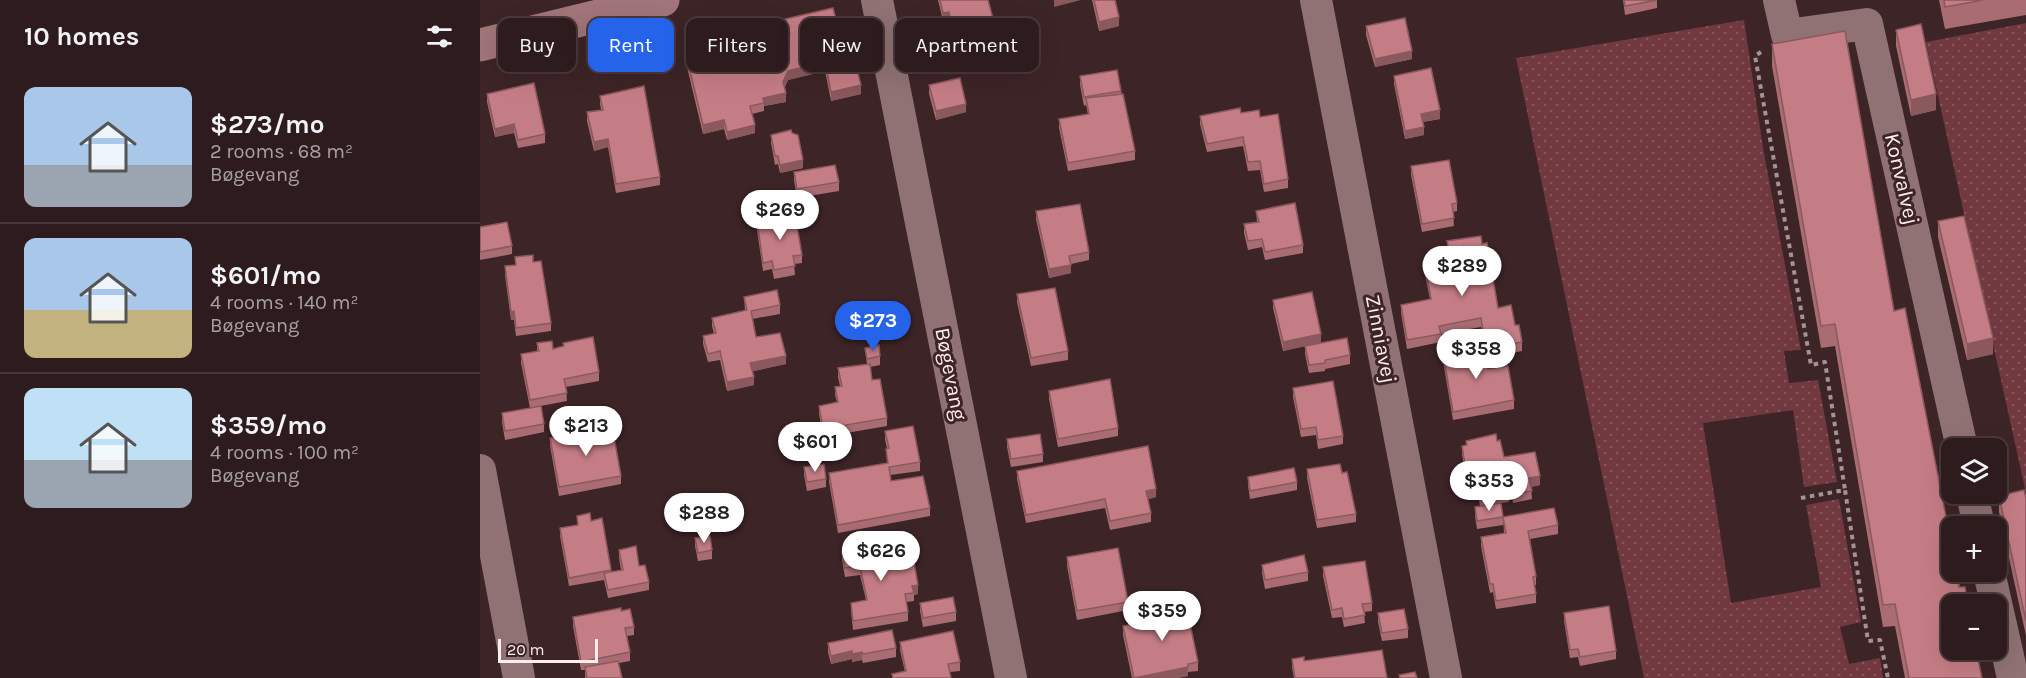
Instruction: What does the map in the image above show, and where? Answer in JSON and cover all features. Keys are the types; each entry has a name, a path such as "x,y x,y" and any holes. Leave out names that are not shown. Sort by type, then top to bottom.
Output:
{"street":[{"path":"480,45 663,0"},
{"name":"Bøgevang","path":"877,0 1011,678"},
{"name":"Zinniavej","path":"1316,0 1446,678"},
{"path":"1779,0 1787,35"},
{"name":"Konvalvej","path":"1787,35 1867,24 1960,438"},
{"path":"480,470 519,678"},
{"path":"1991,582 2013,678"}],"path":[{"path":"1787,35 1755,56 1811,365 1825,362 1868,641 1881,640 1887,678"},
{"path":"1801,498 1845,490"}],"shaded area":[{"path":"1744,20 1763,148 1801,350 1784,351 1789,383 1818,380 1837,482 1804,487 1793,410 1703,423 1731,603 1821,587 1806,505 1839,499 1861,622 1840,627 1849,664 1880,658 1883,678 1644,678 1516,58"},
{"path":"2026,23 2026,493 1926,42"}],"building":[{"path":"940,0 988,0 993,18 950,18 949,12 943,13"},
{"path":"1094,0 1115,0 1119,17 1099,22"},
{"path":"1624,0 1657,0 1625,6"},
{"path":"1944,0 1983,0 1945,7"},
{"path":"833,8 836,18 800,18 800,68 788,71 788,34 790,34 788,18"},
{"path":"1405,18 1412,51 1375,59 1366,26"},
{"path":"1921,24 1936,94 1911,100 1896,30"},
{"path":"1845,31 1894,311 1905,308 1941,491 1941,504 1944,504 1946,516 1941,516 1941,582 1958,582 1959,587 1965,587 1966,594 1941,594 1941,660 1978,660 1982,678 1909,678 1895,604 1883,605 1835,324 1821,326 1772,44"},
{"path":"1431,68 1440,110 1421,114 1424,127 1405,131 1394,76"},
{"path":"1117,70 1121,91 1084,97 1080,76"},
{"path":"690,72 788,72 783,82 786,93 763,98 764,103 750,106 755,125 727,132 724,120 703,125"},
{"path":"827,72 858,72 861,85 831,92"},
{"path":"960,78 966,104 936,111 929,85"},
{"path":"534,83 545,134 518,140 514,124 495,129 487,94"},
{"path":"644,86 660,177 616,184 608,139 594,142 587,112 603,110 600,96"},
{"path":"1123,94 1135,151 1068,163 1059,119 1089,114 1086,98"},
{"path":"1240,108 1241,113 1259,110 1260,117 1278,114 1288,179 1264,184 1260,161 1248,162 1243,137 1207,144 1200,116"},
{"path":"791,130 792,133 798,135 803,160 780,165 778,156 775,156 771,135"},
{"path":"1449,160 1457,203 1452,204 1454,218 1422,224 1411,166"},
{"path":"835,165 839,182 797,189 794,172"},
{"path":"1295,203 1303,245 1265,252 1262,239 1248,241 1244,224 1259,222 1256,211"},
{"path":"1080,204 1089,252 1069,256 1071,265 1049,269 1036,211"},
{"path":"795,214 802,255 793,256 795,266 774,270 772,261 763,263 757,221"},
{"path":"1964,216 1993,338 1967,344 1938,221"},
{"path":"507,222 512,246 480,252 480,227"},
{"path":"1481,236 1482,244 1487,243 1498,308 1511,305 1515,325 1519,325 1522,342 1486,349 1481,318 1439,326 1441,334 1407,340 1401,305 1431,299 1425,266 1437,264 1436,259 1450,256 1447,241"},
{"path":"533,255 533,262 541,261 551,323 516,328 514,311 511,312 505,266 516,265 515,257"},
{"path":"1055,288 1068,351 1031,358 1017,294"},
{"path":"777,290 780,305 751,311 756,337 780,333 786,356 750,363 754,377 727,382 720,351 708,354 703,336 716,333 712,318 747,310 744,297"},
{"path":"1312,292 1321,334 1283,342 1273,300"},
{"path":"593,337 599,372 564,379 567,393 530,400 521,354 539,351 537,343 552,341 553,349 564,346 563,343"},
{"path":"1347,338 1350,355 1325,360 1325,363 1309,365 1305,346"},
{"path":"879,345 880,356 867,359 865,348"},
{"path":"1484,345 1488,369 1508,366 1514,400 1453,412 1443,353"},
{"path":"870,364 872,380 880,379 887,418 823,429 819,406 838,402 835,387 842,386 838,368"},
{"path":"1110,379 1118,428 1058,439 1049,391"},
{"path":"1333,381 1343,436 1318,440 1316,427 1301,429 1293,388"},
{"path":"541,406 544,424 505,431 502,413"},
{"path":"612,426 621,476 559,487 550,438"},
{"path":"913,426 920,462 889,467 891,481 923,476 930,508 838,525 829,473 888,463 886,449 889,448 885,431"},
{"path":"1040,434 1043,454 1011,459 1007,439"},
{"path":"1496,434 1497,441 1500,440 1504,457 1535,452 1540,476 1529,478 1532,491 1513,494 1511,481 1507,482 1509,494 1480,499 1478,487 1469,489 1462,446 1467,445 1466,441"},
{"path":"1148,446 1156,489 1146,491 1151,513 1110,521 1105,499 1026,515 1017,471"},
{"path":"824,464 826,479 807,482 804,467"},
{"path":"1340,464 1342,473 1347,472 1356,514 1317,520 1307,469"},
{"path":"1294,468 1297,482 1250,491 1248,477"},
{"path":"2024,490 2026,498 2026,621 2007,533 2007,516 2003,516 2001,504 2007,504 2007,494"},
{"path":"1501,503 1503,517 1477,521 1475,507"},
{"path":"1554,508 1558,525 1528,531 1536,576 1533,577 1536,594 1496,601 1493,584 1490,584 1481,537 1506,533 1503,517"},
{"path":"590,513 591,521 602,518 611,570 569,578 560,528 578,525 577,516"},
{"path":"710,536 712,550 698,553 695,538"},
{"path":"886,543 889,558 906,556 908,563 914,562 918,585 912,586 914,593 905,594 908,612 853,621 851,603 867,600 860,566 845,568 842,552"},
{"path":"636,546 639,566 645,565 649,582 608,590 604,573 623,570 619,550"},
{"path":"1118,548 1128,602 1077,611 1067,557"},
{"path":"1304,555 1308,572 1265,580 1262,565"},
{"path":"1365,561 1372,603 1362,604 1365,615 1344,619 1342,608 1332,610 1323,567"},
{"path":"953,597 956,612 923,618 920,603"},
{"path":"1195,600 1197,611 1177,615 1179,621 1189,619 1198,662 1188,664 1188,667 1134,678 1123,626 1171,617 1165,617 1163,606"},
{"path":"1609,606 1616,651 1580,657 1578,649 1570,650 1564,613"},
{"path":"621,608 621,611 630,609 634,627 625,628 630,652 581,662 573,617"},
{"path":"1404,609 1408,629 1382,633 1378,613"},
{"path":"892,630 896,648 863,654 862,652 852,654 852,651 831,656 828,643"},
{"path":"953,631 960,662 948,664 951,678 893,678 892,674 906,671 900,642"},
{"path":"1382,650 1387,678 1295,678 1292,659 1304,657 1304,661"},
{"path":"618,661 622,678 587,678 585,667"},
{"path":"1415,672 1417,678 1400,678 1399,675"}]}
